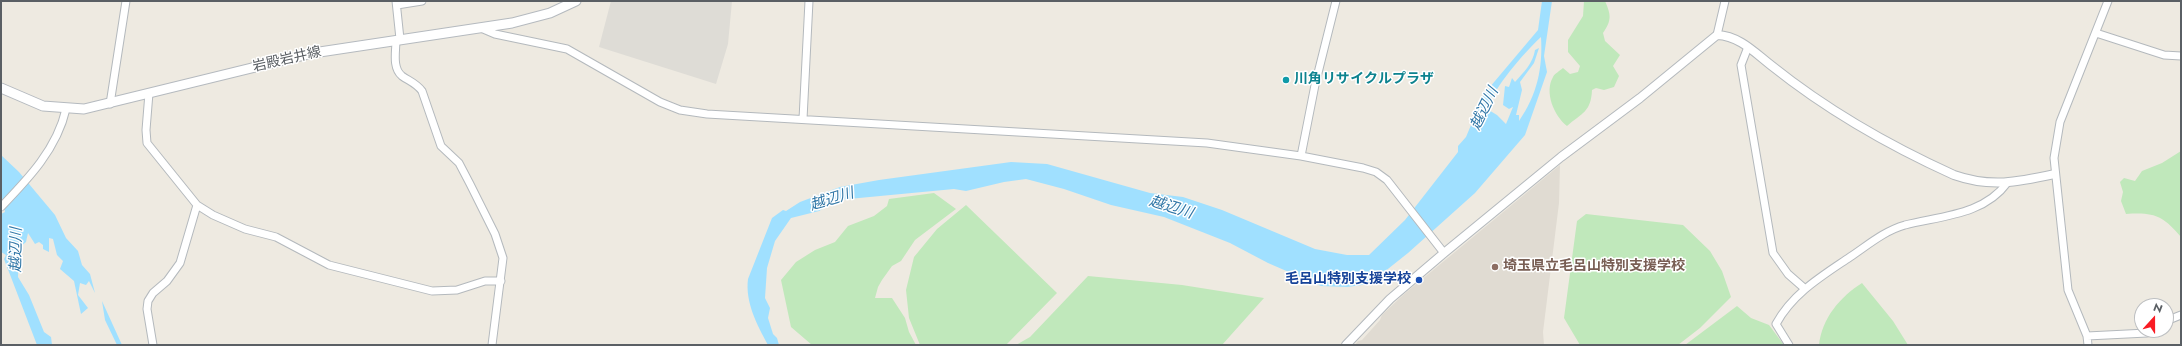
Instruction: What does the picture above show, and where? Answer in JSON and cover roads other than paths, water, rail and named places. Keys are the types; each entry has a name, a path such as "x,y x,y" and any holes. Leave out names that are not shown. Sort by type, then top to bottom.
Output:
{"main road":[{"name":"岩殿岩井線","path":"1,88 43,106 66,109 84,109 110,104 313,53 398,39 481,28 550,13 576,1"}],"street":[{"path":"110,104 126,1"},
{"path":"422,1 397,3 398,39 395,64 398,72 418,85 422,91 441,146 459,163 495,234 503,258 492,345"},
{"path":"803,119 809,1"},
{"path":"1301,156 1315,85 1336,1"},
{"path":"1346,345 1390,299 1444,253 1561,157 1640,98 1718,35 1725,1"},
{"path":"2088,345 2087,336 2068,290 2054,158 2058,129 2108,1"},
{"path":"481,28 495,34 567,49 581,55 660,102 680,110 803,119 1183,140 1301,156 1363,168 1376,172 1387,180 1444,253"},
{"path":"2096,33 2164,56 2181,56"},
{"path":"1718,35 1733,38 1748,47 1805,92 1832,110 1939,168 1970,180 1990,184 2006,183 2055,174"},
{"path":"1748,47 1741,64 1773,253 1788,274 1804,288"},
{"path":"149,93 146,130 147,143 197,205 213,215 245,229 276,237 329,265 432,291 458,290 485,282 501,281"},
{"path":"1,207 39,167 64,118 66,109"},
{"path":"1789,345 1776,324 1804,288 1892,230 1961,212 1999,194 2006,183"},
{"path":"153,345 147,309 148,301 153,293 167,281 180,263 197,205"},
{"path":"2087,336 2134,334"}],"water":[{"name":"越辺川","path":"1542,1 1552,1 1544,56 1547,72 1525,135 1475,193 1408,253 1369,284 1347,287 1321,286 1268,263 1230,243 1164,217 1111,205 1064,189 1026,179 1004,182 966,191 954,189 838,200 819,211 791,218 775,241 767,268 765,298 770,308 768,318 773,334 777,338 779,345 768,345 750,305 748,296 748,279 772,218 783,210 786,211 800,202 840,187 879,180 1011,162 1047,164 1150,193 1183,197 1222,210 1315,249 1347,255 1369,255 1405,220 1458,152 1458,146 1466,137 1484,94 1538,30","holes":["1541,37 1538,81 1530,101 1519,121 1519,115 1516,115 1522,90 1520,82 1534,63 1539,48 1535,50 1534,55 1525,71 1515,82 1512,78 1509,87 1505,86 1503,105 1509,109 1513,107 1506,124 1497,115 1487,109 1491,100 1496,90 1510,71"]},
{"name":"越辺川","path":"1,155 19,172 55,215 66,238 78,251 82,265 90,274 95,293 89,281 86,285 80,283 78,295 88,308 81,314 74,281 60,269 63,261 57,255 53,239 49,238 49,252 43,249 43,245 39,242 35,244 28,233 26,242 19,248 18,277 29,295 44,332 51,337 52,345 37,345 4,259 6,255 1,252 1,214 5,212 1,193"},
{"path":"102,301 122,345 117,345 105,320"}],"place":[{"name":"川角リサイクルプラザ","path":"1286,80"},
{"name":"埼玉県立毛呂山特別支援学校","path":"1495,267"},
{"name":"毛呂山特別支援学校","path":"1419,280"}]}
